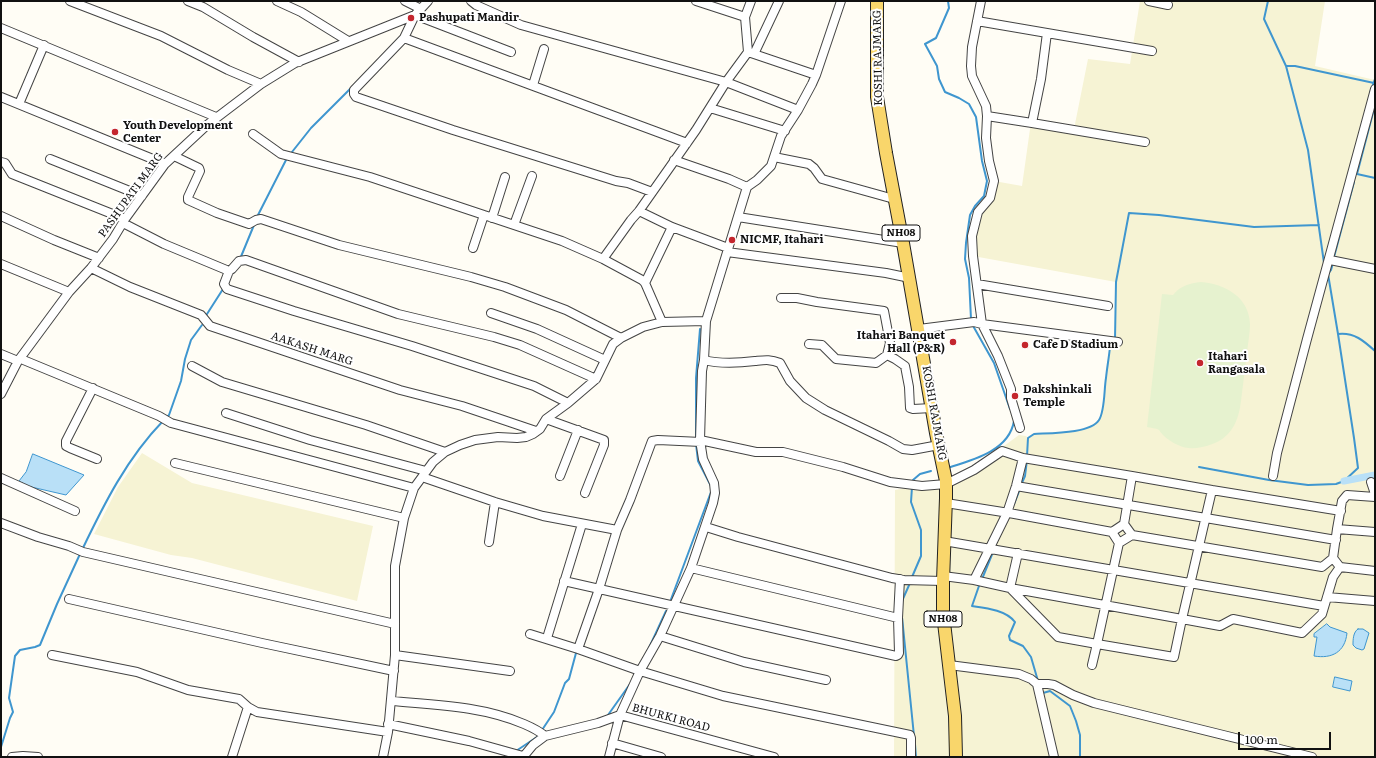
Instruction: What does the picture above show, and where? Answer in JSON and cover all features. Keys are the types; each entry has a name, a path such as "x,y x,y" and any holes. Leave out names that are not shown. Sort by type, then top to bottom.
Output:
{"main road":[{"name":"KOSHI RAJMARG","path":"877,1 877,98 894,199 904,243 938,445 946,482 943,614 955,716 956,757"}],"street":[{"path":"70,1 113,19 161,36 228,70 261,84"},
{"path":"188,1 203,7 299,62"},
{"path":"277,1 301,12 348,41"},
{"path":"405,1 421,9"},
{"name":"PASHUPATI MARG","path":"2,391 19,360 69,292 99,258 165,164 216,117 261,84 299,62 415,15 428,1"},
{"path":"471,1 476,5 521,25 726,82 798,110"},
{"path":"696,1 745,17"},
{"path":"751,1 745,17 751,53"},
{"path":"603,259 687,143 726,82 751,53 779,1"},
{"path":"609,757 620,715 640,671 660,636 691,568 713,503 715,493 714,483 703,458 701,441 702,372 706,321 727,250 747,187 757,180 770,166 781,136 798,110 816,75 841,1"},
{"path":"981,1 972,47 971,66 972,76 986,106 986,138 989,161 994,181 990,198 978,212 972,236 973,256 982,324 998,356 1011,389 1011,398 1020,428"},
{"path":"1149,1 1168,5"},
{"path":"511,52 415,15 404,38 354,90 354,95 453,130 616,181 628,183 652,192"},
{"path":"977,21 1152,51"},
{"path":"1,28 216,117"},
{"path":"1032,123 1041,79 1047,33"},
{"path":"404,38 687,143"},
{"path":"19,104 44,45"},
{"path":"533,85 544,49"},
{"path":"751,53 816,75"},
{"path":"1273,476 1307,339 1330,260 1375,89"},
{"path":"1,97 127,150 165,164"},
{"path":"710,108 785,131"},
{"path":"987,116 1145,142"},
{"path":"253,134 281,154 370,177 562,240 603,259 646,283 662,322"},
{"path":"174,156 199,168 200,171 188,200 217,213 249,224 261,219 339,245 471,277 505,287 566,310 621,338"},
{"path":"774,157 809,164 822,179 894,199"},
{"path":"50,158 142,196"},
{"path":"674,160 747,187"},
{"path":"1,162 5,163 12,174 124,221 164,244 229,271"},
{"path":"514,225 532,176"},
{"path":"492,218 505,177"},
{"path":"639,211 672,227 727,250 886,273 910,278"},
{"path":"474,248 484,215"},
{"path":"1,216 99,258"},
{"path":"738,217 904,243"},
{"path":"646,283 672,227"},
{"path":"568,403 534,386 412,346 294,311 225,286 229,271 238,262 246,260 398,314 494,337 520,345 596,379"},
{"path":"1330,260 1375,269"},
{"path":"1,264 69,292"},
{"name":"AAKASH MARG","path":"91,268 130,287 201,315 210,326 400,390 462,406 536,432"},
{"path":"977,284 1108,306"},
{"path":"781,298 797,298 884,311 890,344 887,356 876,363 836,359 822,346 809,344"},
{"path":"491,313 537,329 605,360"},
{"path":"382,757 392,701 395,655 395,566 404,518 414,488 424,474 433,462 444,452 460,445 476,440 498,437 526,437 536,432 540,429 546,419 568,403 596,379 613,344 621,338 643,327 662,322 706,321"},
{"path":"919,329 970,322 1118,342"},
{"path":"1,354 93,388 171,423 414,488"},
{"path":"887,356 896,359 905,366 911,409 932,408"},
{"path":"704,360 713,362 772,359 780,363 790,381 806,398 825,410 903,449 912,450 938,445"},
{"path":"192,366 222,382 366,425 444,452"},
{"path":"93,388 66,442 66,446 97,459"},
{"path":"226,413 424,474 495,502 543,516 617,530"},
{"path":"546,419 604,441 585,494"},
{"path":"560,476 578,430"},
{"path":"578,648 599,589 617,530 652,442 658,440 701,441 756,452 783,452 843,467 890,482 904,485 922,486 946,482 974,470 1002,451 1035,460 1341,511"},
{"path":"979,581 1021,487 1025,458"},
{"path":"175,463 404,518"},
{"path":"946,503 1112,532 1124,524 1132,476"},
{"path":"1,478 75,511"},
{"path":"1371,482 1375,494"},
{"path":"1021,487 1336,540"},
{"path":"1010,588 1058,637 1174,657 1212,490"},
{"path":"1322,567 1333,558 1342,501 1346,495 1375,497"},
{"path":"489,542 495,502"},
{"path":"1,523 81,551 395,624"},
{"path":"547,638 582,524"},
{"path":"1124,524 1132,535"},
{"path":"706,527 753,541 902,580 943,579 979,581 1220,626 1232,619 1302,633 1322,614 1333,578 1340,567"},
{"path":"1337,529 1375,532"},
{"path":"1092,665 1119,543 1112,532"},
{"path":"1119,543 1132,535 1322,567 1333,578"},
{"path":"944,541 1324,606"},
{"path":"1010,588 1018,553"},
{"path":"1333,558 1340,567 1375,571"},
{"path":"691,568 898,618"},
{"path":"564,581 898,656 898,618 902,580"},
{"path":"1327,597 1375,601"},
{"path":"69,599 262,643 394,671"},
{"path":"530,634 578,648 640,671 723,696 910,735 911,757"},
{"path":"660,636 744,662 826,680"},
{"path":"52,655 137,672 188,690 239,699 248,707 257,712 388,728 470,741 523,757"},
{"path":"395,655 510,671"},
{"path":"949,665 1019,674 1040,684 1054,685 1073,695 1094,703 1312,757"},
{"path":"1040,684 1054,757"},
{"path":"392,701 452,706 493,713 509,717 539,731 545,736"},
{"path":"232,757 248,707"},
{"name":"BHURKI ROAD","path":"523,757 533,745 545,736 598,723 620,715 774,757"},
{"path":"612,743 661,757"},
{"path":"12,757 38,757"}],"shaded area":[{"path":"1140,1 1171,7 1172,1 1325,1 1315,66 1375,80 1375,757 894,757 895,490 946,481 974,468 1019,435 1026,436 1028,438 1034,434 1077,431 1090,427 1099,420 1103,408 1110,347 1115,341 1116,282 973,256 972,236 994,181 1022,186 1031,122 1074,129 1088,59 1130,64"},
{"path":"142,453 192,483 373,526 357,601 192,558 171,555 94,534 118,487"}],"green space":[{"name":"Itahari Rangasala","path":"1193,283 1210,283 1227,289 1240,299 1249,315 1250,327 1240,410 1234,425 1230,432 1219,441 1211,445 1190,448 1172,442 1158,429 1147,427 1162,294 1173,295 1179,289"}],"water":[{"path":"33,454 84,475 66,495 27,486 19,481 26,472"},
{"path":"1327,624 1330,627 1347,633 1344,645 1332,655 1321,657 1314,656 1317,637 1314,637 1314,634"},
{"path":"1358,629 1363,629 1369,633 1364,649 1362,650 1353,645 1354,634"},
{"path":"1335,677 1352,681 1350,691 1333,687"}],"waterway":[{"path":"948,1 949,8 936,38 925,44 937,66 939,79 945,92 969,104 976,117 982,161 987,181 984,196 975,206 970,215 966,243 965,259 969,278 971,319"},
{"path":"1268,1 1264,19 1286,66 1308,150 1324,263"},
{"path":"1286,66 1295,66 1374,83"},
{"path":"1370,93 1375,79"},
{"path":"292,152 311,128 351,88"},
{"path":"1375,105 1357,174 1375,178"},
{"path":"258,215 286,160"},
{"path":"1336,257 1334,257 1354,182"},
{"path":"1115,339 1116,282 1129,213 1159,215 1254,227 1319,225"},
{"path":"240,259 254,225"},
{"path":"1333,263 1328,274 1338,334 1349,334 1354,336 1375,351"},
{"path":"207,314 223,289"},
{"path":"972,324 994,363 1010,409"},
{"path":"166,418 169,415 181,381 185,359 191,340 202,325"},
{"path":"696,439 696,378 700,329"},
{"path":"1199,467 1269,480 1308,485 1336,484 1344,481 1358,468 1338,334"},
{"path":"1027,456 1028,438 1034,434 1069,432 1087,428 1094,425 1099,420 1103,406 1110,347"},
{"path":"82,550 117,482 127,466 138,450 163,421"},
{"path":"947,468 978,458 997,447 1005,440 1011,431 1014,421"},
{"path":"696,444 698,461 711,486"},
{"path":"1021,485 1025,476 1027,460"},
{"path":"913,482 913,480 920,474 931,471"},
{"path":"1344,481 1375,475"},
{"path":"912,487 911,502 921,530 921,556 912,577"},
{"path":"1014,504 1020,489"},
{"path":"670,602 711,492"},
{"path":"982,579 993,552"},
{"path":"1,747 13,712 9,698 15,656 20,650 40,645 80,554"},
{"path":"902,601 910,583"},
{"path":"980,583 972,606 1001,612 1015,622 1009,636 1010,640 1023,646 1031,657 1038,681"},
{"path":"649,648 666,611"},
{"path":"902,617 914,736"},
{"path":"542,730 554,712 565,683 569,679 576,653"},
{"path":"608,715 630,684"},
{"path":"1043,693 1050,691 1070,706 1080,735 1080,757"},
{"path":"516,751 537,737"},
{"path":"915,744 916,757"}],"place":[{"name":"Pashupati Mandir","path":"411,18"},
{"name":"Youth Development Center","path":"115,132"},
{"name":"NICMF, Itahari","path":"732,240"},
{"name":"Itahari Banquet Hall (P&R)","path":"953,342"},
{"name":"Cafe D Stadium","path":"1025,345"},
{"name":"Itahari Rangasala","path":"1200,363"},
{"name":"Dakshinkali Temple","path":"1015,396"}]}
